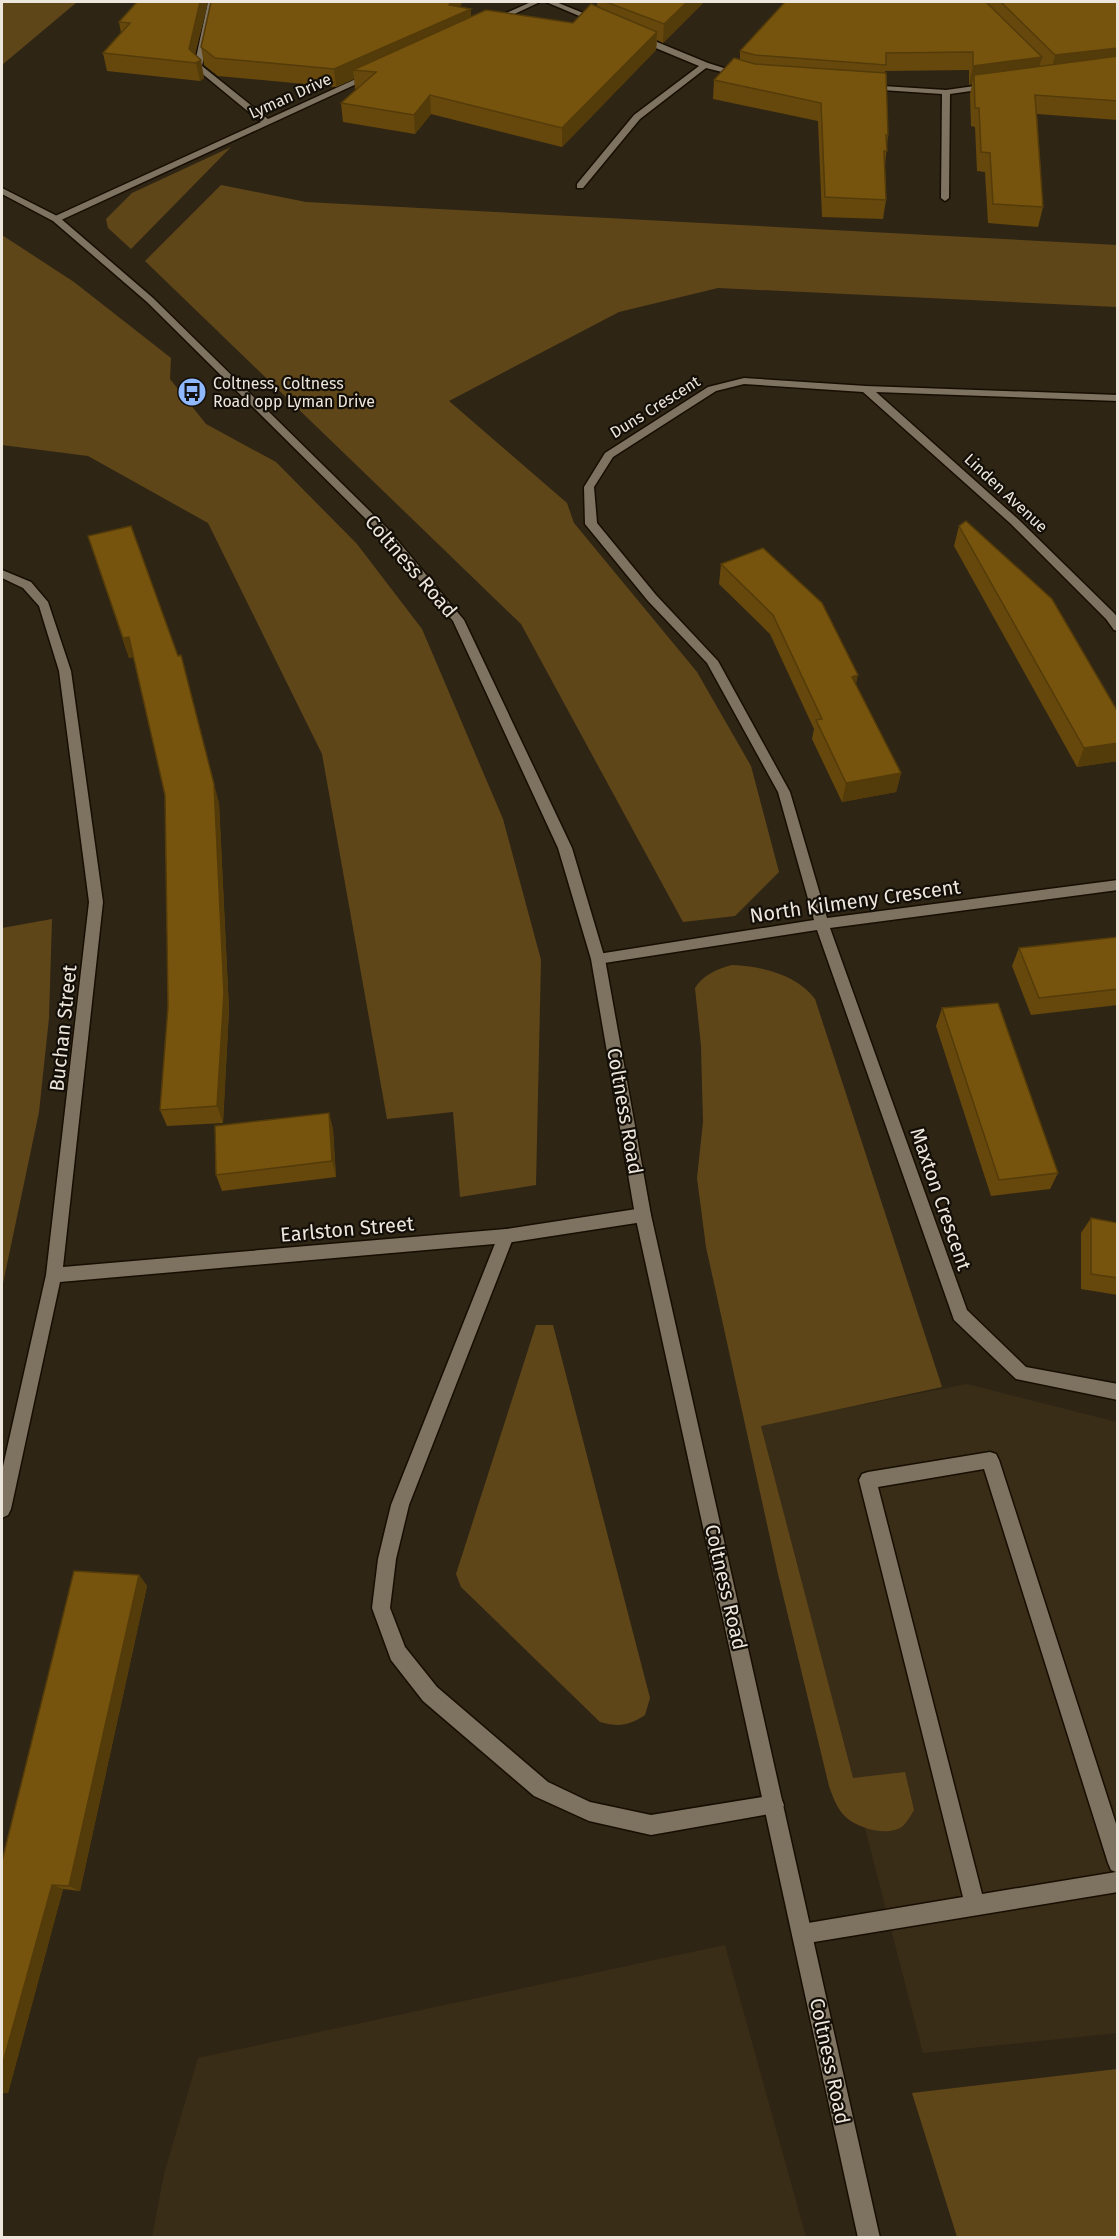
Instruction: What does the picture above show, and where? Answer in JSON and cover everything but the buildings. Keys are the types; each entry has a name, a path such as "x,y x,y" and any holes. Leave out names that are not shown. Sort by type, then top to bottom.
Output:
{"street":[{"path":"211,2 198,67 267,123"},
{"path":"483,26 536,2"},
{"path":"550,2 605,24"},
{"path":"627,33 705,65 753,78"},
{"path":"580,186 637,117 705,65"},
{"name":"Lyman Drive","path":"56,219 386,69"},
{"path":"863,87 946,92 1003,85"},
{"path":"945,198 946,92"},
{"name":"Coltness Road","path":"2,191 56,219 150,300 384,531 458,620 565,848 598,959 643,1215 868,2238"},
{"name":"Duns Crescent","path":"822,924 784,792 712,661 652,598 591,524 589,488 609,455 640,433 712,389 744,381 1118,398"},
{"name":"Linden Avenue","path":"866,388 1015,522 1110,616 1118,627"},
{"name":"Buchan Street","path":"2,574 27,585 44,605 65,671 96,902 54,1275 2,1509"},
{"name":"North Kilmeny Crescent","path":"598,959 822,924 1118,885"},
{"name":"Maxton Crescent","path":"822,924 960,1315 1022,1374 1118,1392"},
{"name":"Earlston Street","path":"54,1275 506,1236 643,1215"},
{"path":"506,1236 400,1505 387,1559 381,1608 398,1653 430,1694 541,1788 589,1811 651,1825 774,1805"},
{"path":"975,1906 868,1480 990,1460 1118,1863"},
{"path":"802,1934 1118,1882"}],"shaded area":[{"path":"2,2 77,2 2,65"},
{"path":"231,147 131,249 108,228 106,219 132,193"},
{"path":"221,185 306,202 1117,245 1117,307 718,288 619,312 449,401 567,503 574,523 697,672 751,766 779,872 735,916 683,922 521,624 145,261"},
{"path":"2,235 74,282 171,358 170,379 206,424 276,462 357,544 422,629 503,819 541,960 536,1185 460,1197 453,1112 387,1119 322,754 208,523 88,456 2,445"},
{"path":"52,919 49,1018 39,1112 2,1288 2,928"},
{"path":"732,965 755,967 778,973 799,984 815,999 942,1387 761,1426 853,1778 905,1772 914,1810 903,1826 890,1831 867,1829 848,1819 834,1800 829,1786 778,1574 706,1247 697,1178 703,1122 701,1046 695,988 711,973"},
{"path":"536,1325 553,1325 650,1698 645,1715 628,1723 613,1725 600,1722 461,1587 456,1574"},
{"path":"967,1384 1117,1422 1117,2033 923,2053 761,1425"},
{"path":"725,1945 806,2237 152,2237 164,2174 198,2058"},
{"path":"1117,2069 1117,2237 957,2237 912,2093"}],"place":[{"name":"Coltness, Coltness Road opp Lyman Drive","path":"192,392"}]}
